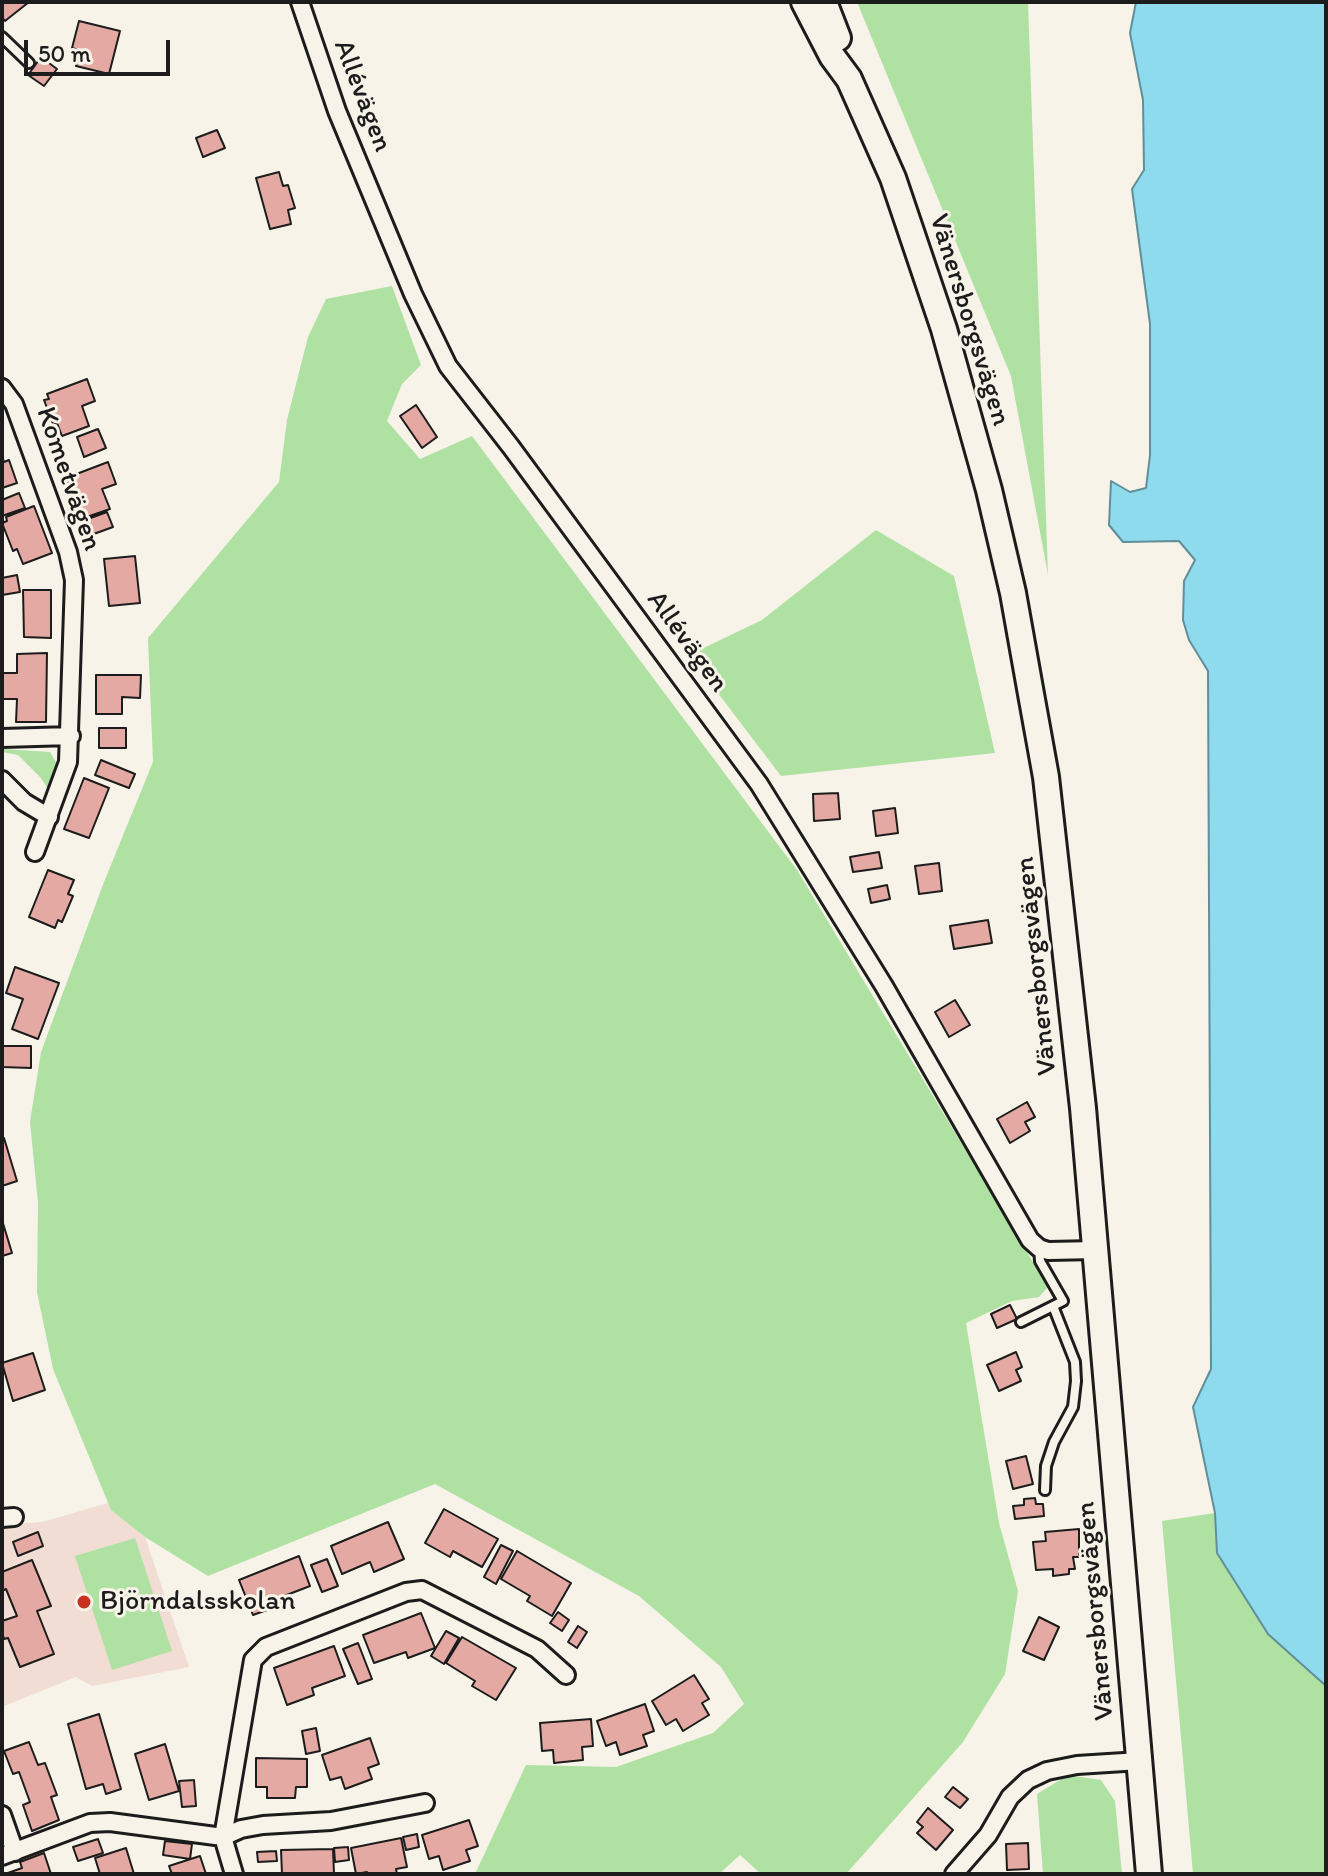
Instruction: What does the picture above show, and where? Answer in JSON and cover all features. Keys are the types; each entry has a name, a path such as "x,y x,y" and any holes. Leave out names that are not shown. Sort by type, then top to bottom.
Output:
{"main road":[{"name":"Vänersborgsvägen","path":"804,2 832,56 849,79"},
{"name":"Vänersborgsvägen","path":"824,2 843,51 849,79 893,178 944,329 989,490 1013,593 1046,777 1096,1250 1149,1874"}],"street":[{"name":"Allévägen","path":"300,2 337,111 413,294 448,366 759,784 884,986 1023,1228 1039,1248"},
{"name":"Kometvägen","path":"2,388 14,404 68,552 74,580 68,762 35,852"},
{"path":"2,738 71,736"},
{"path":"2,780 24,802 49,817"},
{"path":"1039,1248 1048,1251 1096,1250"},
{"path":"234,1874 223,1837 253,1660 266,1647 406,1592 422,1590 537,1649 566,1675"},
{"path":"954,1874 988,1835 1010,1797 1028,1780 1047,1771 1077,1765 1140,1761"},
{"path":"2,1815 9,1854 90,1823 110,1822 223,1837 241,1829 263,1825 331,1821 425,1803"}],"lane":[{"path":"2,37 29,63"},
{"path":"1021,1322 1063,1301 1040,1261 1039,1248"},
{"path":"1045,1490 1046,1466 1054,1442 1073,1407 1076,1381 1075,1362 1053,1306"}],"shaded area":[{"name":"Björndalsskolan","path":"108,1503 111,1510 145,1537 189,1667 92,1686 76,1677 2,1707 2,1525 42,1522"}],"green space":[{"path":"857,2 1028,2 1048,575 1011,376"},
{"path":"392,286 421,365 402,384 387,421 420,459 472,436 797,870 1048,1287 1039,1297 1012,1301 966,1323 999,1523 1018,1591 1005,1674 963,1742 846,1874 761,1874 740,1855 719,1874 475,1874 526,1765 616,1767 713,1733 744,1704 721,1667 639,1596 435,1484 208,1576 145,1537 111,1510 53,1369 37,1292 38,1203 30,1122 41,1052 104,882 153,762 148,638 279,482 287,420 308,337 326,299"},
{"path":"876,530 954,576 995,753 781,776 689,655 762,620"},
{"path":"4,749 50,752 57,764 49,791 41,778 18,755 2,752"},
{"path":"1215,1513 1217,1553 1268,1634 1326,1686 1326,1874 1193,1874 1162,1521"},
{"path":"135,1538 172,1651 112,1670 75,1556"},
{"path":"1068,1775 1101,1780 1115,1801 1122,1874 1043,1874 1037,1794"}],"water":[{"path":"1136,2 1326,2 1326,1686 1268,1634 1217,1553 1215,1513 1193,1407 1211,1369 1208,671 1189,640 1183,620 1184,581 1195,560 1179,541 1123,542 1109,525 1111,481 1130,492 1146,488 1150,455 1150,324 1132,189 1144,170 1143,100 1130,33"}],"building":[{"path":"2,2 29,2 5,21"},
{"path":"79,21 120,31 109,74 76,66 79,50 72,48"},
{"path":"41,57 57,69 44,86 28,75"},
{"path":"217,130 225,148 203,157 196,138"},
{"path":"279,172 283,186 288,185 295,208 288,210 291,224 270,229 256,178"},
{"path":"87,379 95,401 82,406 89,426 62,436 57,423 53,424 44,400 49,399 47,394"},
{"path":"416,405 437,437 422,448 400,416"},
{"path":"98,429 106,448 84,457 77,437"},
{"path":"2,456 4,462 9,460 17,483 2,488"},
{"path":"108,462 116,484 102,489 110,509 81,519 66,478"},
{"path":"19,493 25,508 2,516 2,500"},
{"path":"34,506 52,553 23,564 17,549 13,551 2,523 7,521 6,517"},
{"path":"107,512 113,527 91,535 85,520"},
{"path":"135,556 140,603 109,606 104,559"},
{"path":"17,575 20,592 2,595 2,578"},
{"path":"23,590 51,590 51,638 24,637"},
{"path":"47,653 46,722 16,722 17,699 2,699 2,673 17,673 17,654"},
{"path":"96,675 141,675 140,698 122,697 122,714 96,714"},
{"path":"99,728 126,728 126,748 99,748"},
{"path":"101,760 135,774 129,788 95,775"},
{"path":"84,778 109,788 89,838 64,829"},
{"path":"838,793 840,819 814,821 813,794"},
{"path":"895,808 898,833 876,836 873,811"},
{"path":"879,852 882,868 853,872 850,857"},
{"path":"939,863 942,891 919,894 915,866"},
{"path":"48,870 74,880 68,894 73,896 62,922 58,920 55,928 29,917"},
{"path":"887,885 890,899 871,903 868,889"},
{"path":"988,920 992,943 954,949 950,926"},
{"path":"15,967 59,983 38,1039 12,1029 23,999 6,993"},
{"path":"955,1000 970,1025 949,1037 935,1012"},
{"path":"2,1046 31,1046 31,1068 2,1067"},
{"path":"1027,1102 1035,1117 1025,1122 1030,1131 1010,1143 997,1119"},
{"path":"2,1139 17,1181 2,1186"},
{"path":"2,1220 12,1253 2,1256"},
{"path":"1010,1305 1017,1319 997,1328 991,1314"},
{"path":"1016,1352 1022,1367 1016,1370 1021,1381 999,1391 987,1365"},
{"path":"33,1353 45,1390 13,1401 2,1363"},
{"path":"1026,1456 1033,1484 1013,1489 1006,1461"},
{"path":"1035,1498 1036,1504 1043,1504 1044,1516 1015,1519 1013,1506 1024,1505 1024,1499"},
{"path":"444,1509 498,1539 482,1567 453,1551 450,1557 425,1543"},
{"path":"388,1522 404,1559 374,1572 370,1562 342,1574 331,1546"},
{"path":"1079,1529 1079,1557 1073,1557 1075,1569 1069,1569 1069,1574 1053,1576 1053,1569 1036,1570 1033,1542 1046,1541 1045,1532"},
{"path":"38,1532 43,1546 18,1556 13,1542"},
{"path":"501,1545 513,1551 496,1584 484,1577"},
{"path":"517,1551 571,1583 552,1616 527,1601 530,1596 501,1579"},
{"path":"299,1556 310,1586 279,1598 281,1605 253,1615 239,1580"},
{"path":"327,1559 338,1586 322,1592 311,1565"},
{"path":"32,1560 51,1606 37,1611 54,1654 20,1667 8,1638 4,1639 2,1632 2,1621 17,1616 6,1589 2,1591 2,1572"},
{"path":"558,1612 569,1620 562,1631 550,1623"},
{"path":"421,1613 435,1648 408,1658 406,1652 374,1663 363,1635"},
{"path":"1039,1617 1059,1627 1044,1660 1023,1651"},
{"path":"578,1626 587,1632 577,1648 568,1642"},
{"path":"446,1631 459,1638 444,1664 431,1656"},
{"path":"462,1637 516,1668 496,1700 472,1686 475,1681 446,1663"},
{"path":"358,1643 372,1679 358,1684 343,1649"},
{"path":"334,1646 345,1676 312,1688 314,1695 287,1705 274,1668"},
{"path":"694,1675 709,1699 702,1703 709,1715 683,1731 676,1719 666,1725 652,1701"},
{"path":"645,1704 654,1731 643,1735 647,1746 620,1755 616,1742 606,1746 597,1721"},
{"path":"99,1714 121,1789 106,1794 103,1784 86,1789 68,1724"},
{"path":"591,1719 593,1746 582,1747 583,1760 554,1763 553,1750 542,1751 540,1723"},
{"path":"316,1728 320,1751 306,1754 302,1731"},
{"path":"370,1738 379,1764 368,1768 372,1779 345,1789 341,1777 330,1780 322,1755"},
{"path":"29,1742 38,1765 45,1763 57,1795 51,1797 59,1820 32,1831 23,1805 30,1802 19,1772 13,1774 4,1751"},
{"path":"165,1744 179,1791 149,1800 135,1754"},
{"path":"256,1758 307,1759 307,1787 296,1787 295,1798 267,1798 267,1787 256,1787"},
{"path":"194,1780 196,1806 182,1807 179,1781"},
{"path":"953,1787 968,1799 960,1808 945,1797"},
{"path":"928,1808 953,1830 936,1850 917,1833 923,1827 917,1822"},
{"path":"469,1820 478,1846 466,1850 470,1861 443,1870 439,1856 429,1859 422,1835"},
{"path":"417,1834 419,1847 406,1850 403,1837"},
{"path":"401,1838 407,1867 396,1869 397,1874 356,1874 351,1848"},
{"path":"98,1839 103,1853 78,1861 73,1847"},
{"path":"165,1841 192,1844 190,1859 163,1855"},
{"path":"1028,1843 1029,1869 1007,1870 1006,1844"},
{"path":"348,1847 349,1860 335,1862 334,1848"},
{"path":"126,1848 134,1874 100,1874 95,1858"},
{"path":"333,1849 334,1874 282,1874 281,1850"},
{"path":"276,1851 277,1861 258,1862 257,1852"},
{"path":"44,1853 51,1874 5,1874 22,1868 20,1862"},
{"path":"200,1856 206,1874 172,1874 169,1866"}],"place":[{"name":"Björndalsskolan","path":"84,1602"}]}
